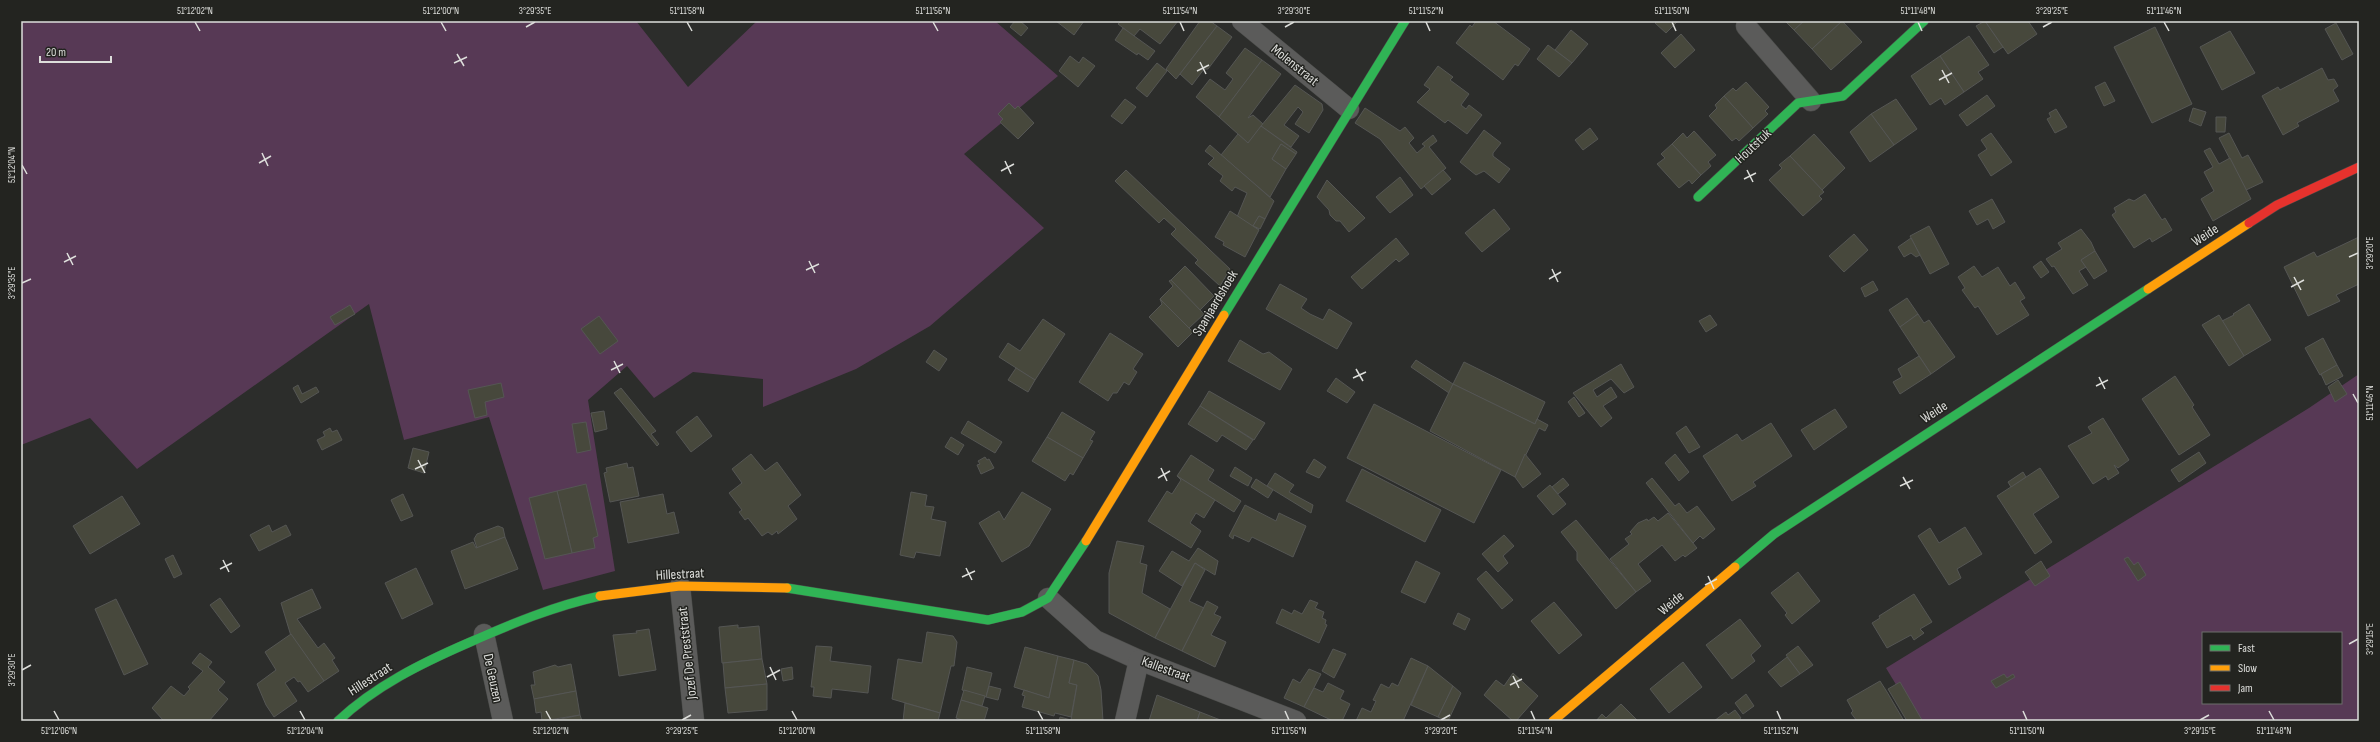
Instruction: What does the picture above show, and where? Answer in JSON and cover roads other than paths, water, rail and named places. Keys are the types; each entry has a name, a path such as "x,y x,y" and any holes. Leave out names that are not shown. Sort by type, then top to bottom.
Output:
{"street":[{"name":"Molenstraat","path":"1242,21 1349,109"},
{"name":"Spanjaardshoek","path":"1048,598 1095,528 1349,109 1405,21"},
{"name":"Houtstuk","path":"1698,197 1798,103 1843,96 1924,21"},
{"path":"1746,26 1811,101"},
{"name":"Weide","path":"1553,721 1774,534 2277,205 2359,167"},
{"name":"Hillestraat","path":"338,721 353,707 416,666 526,616 599,596 680,586 796,588 988,620 1022,612 1048,598"},
{"name":"Jozef De Preststraat","path":"680,586 694,721"},
{"name":"Kallestraat","path":"1048,598 1095,640 1139,660 1200,682 1296,721"},
{"name":"De Geuzen","path":"484,634 503,721"},
{"path":"1125,721 1139,660"}]}
